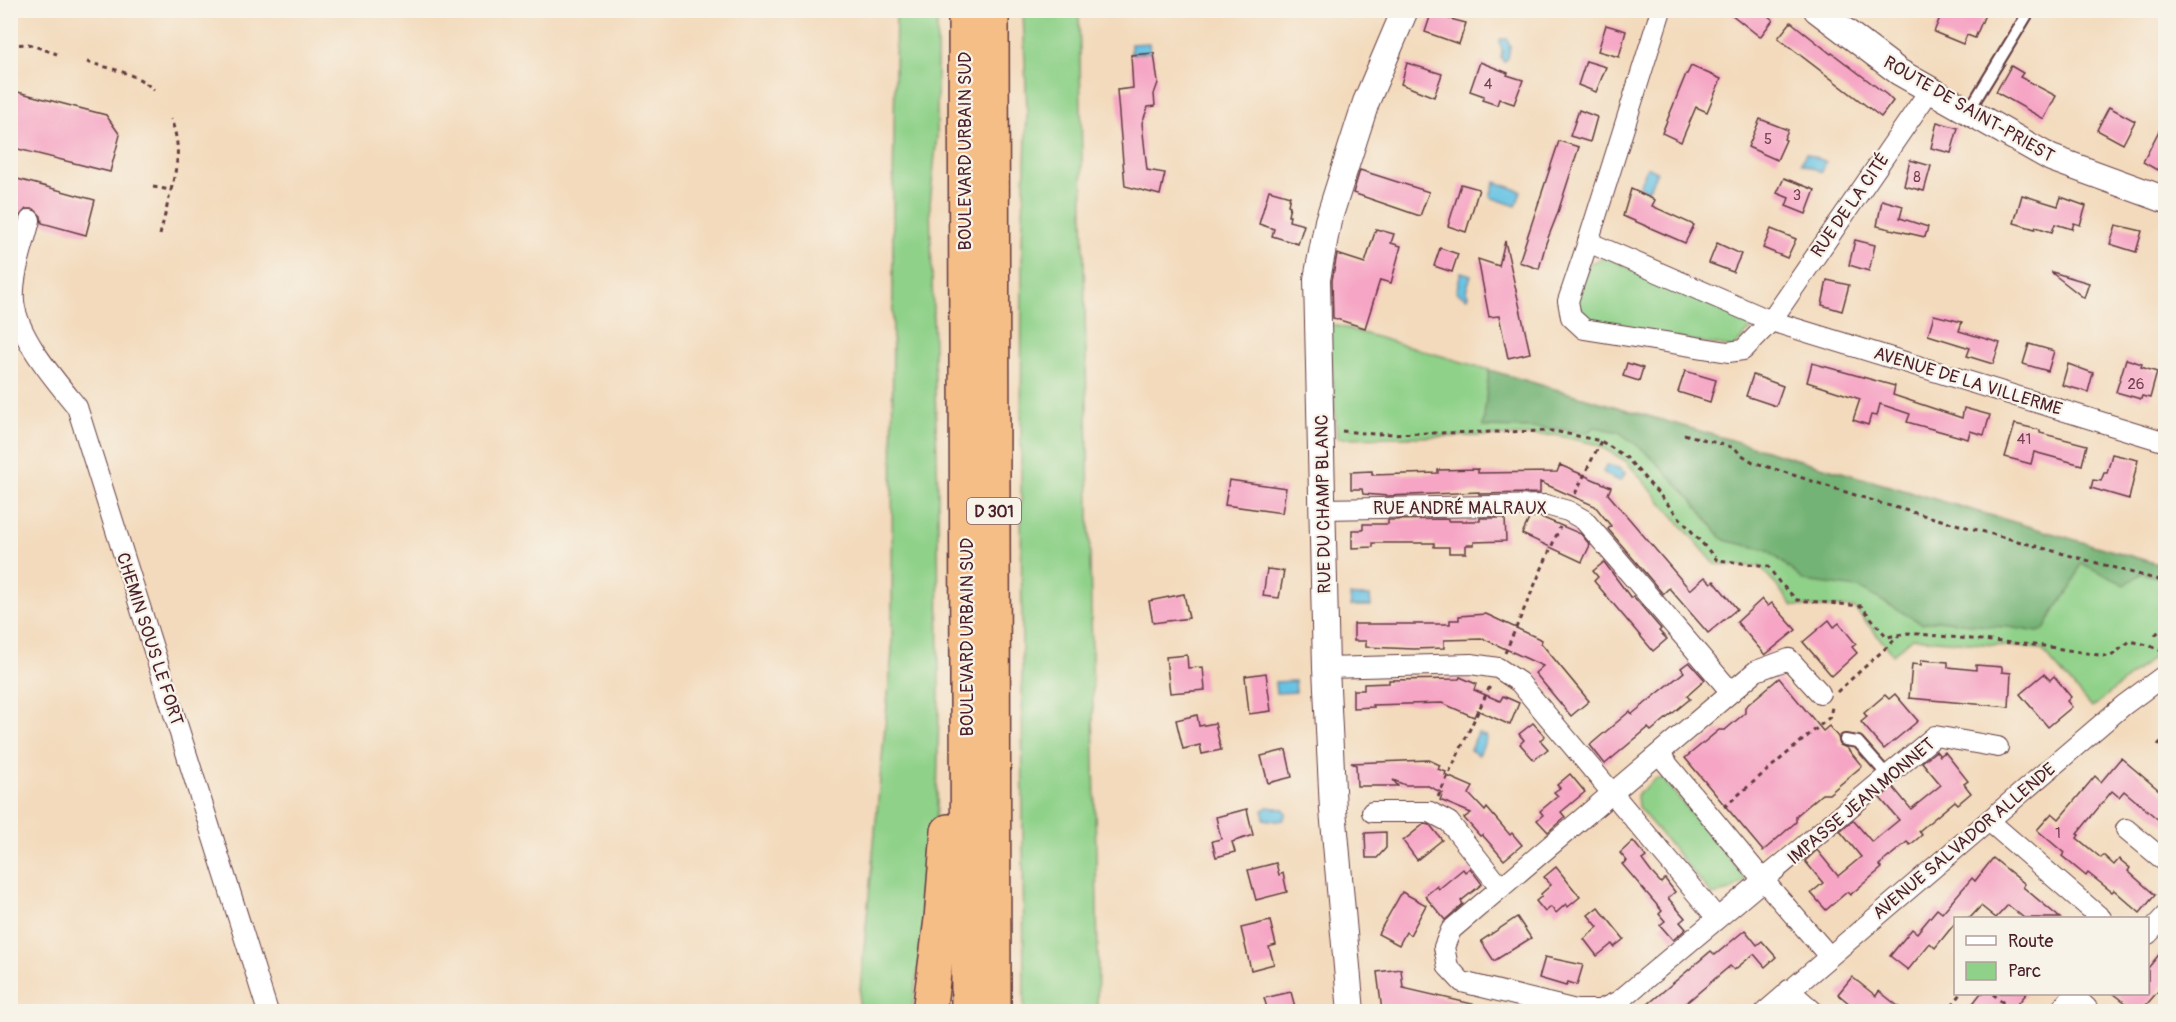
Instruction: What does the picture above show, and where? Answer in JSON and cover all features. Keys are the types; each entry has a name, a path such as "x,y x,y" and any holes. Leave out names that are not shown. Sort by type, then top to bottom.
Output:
{"highway":[{"name":"BOULEVARD URBAIN SUD","path":"965,10 968,1011"},
{"name":"BOULEVARD URBAIN SUD","path":"992,10 994,1011"},
{"path":"929,1011 941,919 953,777 968,747"}],"street":[{"name":"RUE DU CHAMP BLANC","path":"1351,1011 1333,810 1326,668 1317,279 1328,221 1366,102 1406,10"},
{"path":"1661,10 1568,301 1571,317 1584,329 1728,352 1743,350 1771,321"},
{"name":"ROUTE DE SAINT-PRIEST","path":"1818,10 1899,72 2051,158 2166,200"},
{"name":"RUE DE LA CITÉ","path":"1771,321 1930,90"},
{"name":"CHEMIN SOUS LE FORT","path":"30,220 16,279 14,301 19,320 28,339 76,407 268,1011"},
{"name":"AVENUE DE LA VILLERME","path":"1588,242 1771,321 2166,442"},
{"name":"RUE ANDRÉ MALRAUX","path":"1323,509 1546,505 1568,511 1584,520 1731,692"},
{"path":"1829,956 1659,754 1756,671 1789,659 1830,696"},
{"path":"1326,668 1471,664 1498,668 1519,682 1717,918"},
{"name":"AVENUE SALVADOR ALLENDE","path":"1765,1011 2124,705 2166,674"},
{"name":"IMPASSE JEAN MONNET","path":"1659,754 1451,930 1444,947 1448,967 1462,982 1576,1010 1600,1010 1619,1001 1935,736 1998,747"},
{"path":"1372,812 1430,812 1449,822 1501,888"},
{"path":"1989,821 2100,917"},
{"path":"2126,829 2166,862"},
{"path":"2149,933 2166,915"},
{"path":"1789,990 1814,1011"},
{"path":"2059,1011 2073,995 2090,1004"}],"lane":[{"path":"1968,111 2030,10"},
{"path":"1845,740 1858,742 1888,776"}],"path":[{"path":"10,45 28,44 57,54"},
{"path":"87,62 131,74 145,81 154,90"},
{"path":"160,235 178,162 177,136 171,119"},
{"path":"153,187 171,190"},
{"path":"1321,429 1374,434 1554,430 1601,441 1627,458 1717,560 1768,566 1779,582 1797,600 1861,606 1887,637 1908,633 2044,646 2110,657 2130,641 2148,645 2166,653"},
{"path":"1684,434 1735,448 1753,462 1883,504 2166,582"},
{"path":"1430,812 1601,441"},
{"path":"2155,635 2166,625"},
{"path":"1711,818 1830,717 1830,696 1899,635"},
{"path":"2158,745 2166,736"},
{"path":"1946,1011 1959,995"},
{"path":"1995,995 2014,1011"}],"green space":[{"path":"896,11 937,11 937,136 930,203 938,496 937,807 928,903 912,1011 858,1012 892,652 893,191"},
{"path":"1023,11 1079,11 1098,957 1097,1011 1024,1011 1021,481 1022,241 1027,113"},
{"path":"1606,257 1750,322 1751,329 1733,348 1585,322 1573,304 1590,263"},
{"path":"1328,323 2165,566 2165,647 2092,708 2041,649 1912,638 1893,654 1854,608 1793,606 1761,567 1715,564 1626,461 1596,444 1555,435 1337,438"},
{"path":"1489,370 2165,566 2165,585 2160,578 2142,573 2125,585 2081,563 2071,588 2056,608 2044,630 2038,632 1937,620 1923,624 1859,588 1804,581 1768,550 1727,541 1646,452 1619,432 1595,427 1586,433 1563,429 1483,427"},
{"path":"1655,779 1663,779 1744,876 1745,881 1730,891 1712,895 1638,807 1637,795"}],"water":[{"path":"1507,39 1510,46 1508,58 1504,62 1501,58 1502,50 1499,41"},
{"path":"1149,43 1150,52 1131,54 1131,44"},
{"path":"1806,153 1826,162 1822,172 1801,163"},
{"path":"1647,167 1657,172 1648,190 1639,186"},
{"path":"1495,182 1521,191 1516,206 1490,197"},
{"path":"1461,272 1471,275 1466,291 1467,298 1456,292"},
{"path":"1607,465 1625,473 1621,481 1603,472"},
{"path":"1350,596 1370,596 1371,606 1351,606"},
{"path":"1295,681 1296,692 1276,693 1275,682"},
{"path":"1478,733 1487,737 1479,755 1470,750"},
{"path":"1267,807 1284,809 1286,814 1283,820 1264,819 1263,810"}],"building":[{"path":"1726,10 1761,10 1773,20 1760,37"},
{"path":"1943,10 1987,10 1975,38 1967,35 1963,44 1934,32"},
{"path":"1431,14 1466,23 1459,44 1425,32"},
{"path":"1791,22 1893,101 1881,117 1778,38"},
{"path":"1606,25 1626,31 1619,57 1598,51"},
{"path":"1154,53 1158,83 1154,94 1155,106 1148,107 1142,123 1147,170 1165,173 1160,195 1125,186 1117,90 1133,88 1131,55"},
{"path":"1586,61 1606,67 1596,92 1578,85"},
{"path":"1480,62 1523,80 1514,104 1499,99 1497,105 1482,100 1484,96 1470,91"},
{"path":"1407,63 1442,74 1434,97 1401,84"},
{"path":"1691,66 1721,79 1707,112 1696,107 1681,142 1662,133"},
{"path":"2011,66 2023,73 2020,77 2056,96 2044,119 1996,92"},
{"path":"10,90 106,115 120,135 110,172 10,147"},
{"path":"2109,107 2135,121 2123,144 2097,130"},
{"path":"1579,110 1597,117 1590,142 1570,136"},
{"path":"2166,117 2166,172 2143,162"},
{"path":"1760,119 1788,130 1777,160 1748,147"},
{"path":"1937,122 1958,128 1951,153 1931,148"},
{"path":"1559,141 1579,147 1539,269 1519,262"},
{"path":"1910,160 1931,166 1924,191 1904,186"},
{"path":"1360,170 1429,192 1420,216 1353,193"},
{"path":"10,177 95,200 86,235 42,223 41,216 34,209 26,209 19,217 10,214"},
{"path":"1784,178 1815,190 1806,214 1786,206 1789,198 1777,193"},
{"path":"1461,184 1479,189 1466,232 1448,226"},
{"path":"1631,189 1655,200 1652,206 1694,225 1685,243 1623,216"},
{"path":"1269,190 1290,196 1289,221 1304,225 1298,244 1272,236 1274,229 1259,224"},
{"path":"2022,195 2058,206 2061,197 2086,206 2080,225 2074,223 2072,229 2055,224 2052,232 2014,223"},
{"path":"1882,200 1903,206 1900,218 1928,227 1925,237 1877,226"},
{"path":"2116,225 2142,231 2136,252 2110,244"},
{"path":"1376,229 1394,234 1391,243 1401,246 1391,283 1380,280 1365,328 1333,318 1332,280 1337,254 1365,263"},
{"path":"1771,229 1796,239 1787,258 1763,248"},
{"path":"1855,240 1875,245 1869,271 1849,265"},
{"path":"1505,241 1530,353 1508,358 1499,316 1489,317 1478,259 1499,266"},
{"path":"1717,243 1741,254 1733,272 1709,263"},
{"path":"1440,248 1458,254 1452,272 1434,266"},
{"path":"2052,273 2089,283 2084,298"},
{"path":"1827,280 1849,285 1842,311 1822,305"},
{"path":"1934,315 1962,322 1959,331 2000,343 1993,364 1967,356 1970,348 1928,335"},
{"path":"2029,344 2054,351 2048,371 2023,364"},
{"path":"2126,359 2157,372 2150,398 2142,396 2141,399 2116,392"},
{"path":"1627,363 1643,368 1639,381 1623,376"},
{"path":"1812,363 1895,386 1893,395 1962,418 1964,408 1990,415 1984,435 1970,431 1968,439 1907,422 1910,414 1880,404 1877,416 1871,415 1868,425 1853,420 1860,399 1807,382"},
{"path":"2068,364 2093,373 2088,392 2062,385"},
{"path":"1685,371 1716,380 1710,402 1678,392"},
{"path":"1753,375 1783,386 1776,406 1746,396"},
{"path":"2015,424 2087,445 2082,465 2034,452 2031,464 2005,457"},
{"path":"2112,454 2138,460 2129,499 2091,488 2093,480 2101,481 2104,473 2107,473"},
{"path":"1560,465 1611,487 1608,494 1690,590 1705,577 1711,583 1714,581 1737,609 1708,633 1669,588 1663,594 1608,529 1611,526 1595,506 1540,482 1540,493 1479,494 1479,492 1388,496 1363,494 1362,489 1351,489 1351,472 1372,471 1372,475 1478,469 1478,473 1557,472"},
{"path":"1229,480 1286,488 1282,513 1225,505"},
{"path":"1530,517 1541,517 1581,534 1590,545 1582,562 1522,534"},
{"path":"1480,518 1505,518 1506,541 1474,542 1474,545 1466,545 1466,553 1449,553 1449,547 1434,547 1434,543 1373,543 1373,547 1352,548 1352,530 1363,530 1363,524 1388,524 1388,520 1480,521"},
{"path":"1604,562 1631,598 1633,596 1667,639 1653,651 1594,581 1598,577 1593,571"},
{"path":"1267,569 1284,571 1279,598 1263,596"},
{"path":"1184,594 1189,618 1153,623 1149,601"},
{"path":"1762,599 1768,606 1772,603 1796,630 1765,655 1737,622"},
{"path":"1486,614 1542,640 1541,643 1589,701 1571,716 1535,673 1543,666 1484,639 1444,640 1444,648 1414,649 1366,647 1366,641 1354,641 1354,624 1450,624 1450,620 1459,620 1459,616"},
{"path":"1829,620 1834,627 1839,623 1856,644 1852,647 1857,653 1832,676 1803,642"},
{"path":"1187,655 1188,668 1203,667 1205,690 1170,693 1166,657"},
{"path":"1921,660 1948,662 1948,667 1976,670 1976,665 2002,667 2002,672 2011,673 2009,707 1909,698 1912,664 1921,665"},
{"path":"1689,662 1705,680 1687,696 1690,699 1651,731 1648,728 1605,764 1590,745 1630,711 1632,714 1684,672 1681,668"},
{"path":"1266,673 1271,711 1249,714 1245,676"},
{"path":"2044,674 2050,680 2054,676 2071,697 2067,701 2072,707 2048,727 2020,694"},
{"path":"1460,677 1476,684 1474,690 1500,701 1503,696 1519,703 1510,725 1477,710 1474,717 1442,703 1373,705 1374,707 1353,708 1353,690 1364,690 1364,684 1389,683 1389,680 1459,679"},
{"path":"1779,678 1823,731 1829,726 1838,737 1840,745 1847,748 1862,766 1829,794 1822,794 1796,816 1796,822 1763,851 1685,758 1719,730 1725,730 1745,713 1745,707"},
{"path":"1895,694 1918,721 1884,749 1861,722 1867,717 1864,713 1885,695 1889,699"},
{"path":"1197,715 1199,726 1215,723 1221,750 1202,754 1200,745 1183,749 1176,720"},
{"path":"1533,723 1545,736 1540,740 1548,749 1534,760 1520,744 1524,740 1519,734"},
{"path":"1286,750 1292,777 1268,783 1261,756"},
{"path":"1936,751 1940,756 1945,752 1968,781 1964,784 1971,793 1958,804 1955,801 1919,831 1922,835 1910,845 1907,842 1879,865 1882,868 1850,895 1847,892 1826,910 1811,893 1823,883 1805,861 1817,850 1838,876 1861,857 1840,831 1853,820 1872,842 1899,820 1880,798 1893,787 1911,809 1941,785 1922,762"},
{"path":"2121,758 2166,796 2166,826 2124,791 2119,797 2112,791 2077,834 2079,835 2077,838 2101,858 2103,855 2114,865 2119,859 2130,868 2128,871 2155,895 2140,913 2114,890 2112,892 2088,873 2086,876 2062,856 2064,853 2037,830 2052,813 2059,819 2095,776 2101,782"},
{"path":"1429,760 1440,765 1438,769 1446,772 1445,775 1473,787 1469,794 1485,811 1487,808 1510,835 1512,833 1522,845 1504,860 1464,818 1471,813 1440,800 1443,793 1426,785 1405,785 1393,780 1398,786 1357,786 1356,765 1351,763"},
{"path":"1570,774 1585,792 1561,812 1565,817 1548,832 1537,820 1543,815 1540,811 1558,796 1554,792 1560,788 1557,785"},
{"path":"1247,809 1253,835 1232,842 1235,852 1216,857 1212,841 1221,839 1216,817"},
{"path":"1424,824 1430,825 1442,840 1417,860 1403,841"},
{"path":"1386,832 1386,848 1377,858 1366,858 1365,833"},
{"path":"1633,841 1646,857 1642,860 1651,872 1661,883 1665,879 1675,892 1668,898 1685,918 1680,922 1686,929 1673,940 1660,925 1665,921 1659,914 1662,911 1622,864 1627,861 1620,853"},
{"path":"1993,858 2025,884 2023,887 2059,917 2023,917 2008,905 1995,917 1981,906 1971,917 1954,917 1954,924 1935,948 1930,943 1908,970 1890,956 1912,929 1917,933 1937,909 1942,913 1972,878 1975,881"},
{"path":"1276,863 1279,875 1283,873 1287,892 1256,900 1248,870"},
{"path":"1556,867 1580,897 1568,907 1566,904 1556,913 1551,907 1545,912 1536,901 1551,885 1544,877"},
{"path":"1470,868 1482,884 1461,901 1463,904 1445,920 1425,896 1437,886 1439,889 1463,869 1465,872"},
{"path":"1402,892 1426,905 1410,935 1406,932 1399,945 1378,934"},
{"path":"1598,907 1624,939 1614,947 1612,944 1597,956 1584,939 1598,927 1588,915"},
{"path":"1517,917 1531,938 1494,961 1481,941"},
{"path":"1270,921 1276,945 1269,947 1274,964 1251,970 1241,928"},
{"path":"1745,930 1757,945 1762,941 1776,957 1765,967 1754,954 1734,970 1730,966 1679,1009 1675,1005 1667,1011 1640,1011 1711,951 1715,955"},
{"path":"2166,946 2166,982 2141,1011 2120,1011 2127,1004 2116,995 2149,995 2149,967"},
{"path":"1545,957 1583,965 1577,985 1568,982 1566,986 1539,978"},
{"path":"1401,969 1403,988 1481,1006 1480,1011 1382,1011 1377,972"},
{"path":"1852,977 1876,996 1879,991 1904,1011 1858,1011 1838,994"},
{"path":"1291,992 1296,1011 1268,1011 1264,998"},
{"path":"1979,995 2025,995 2012,1011 1967,1011"}]}
